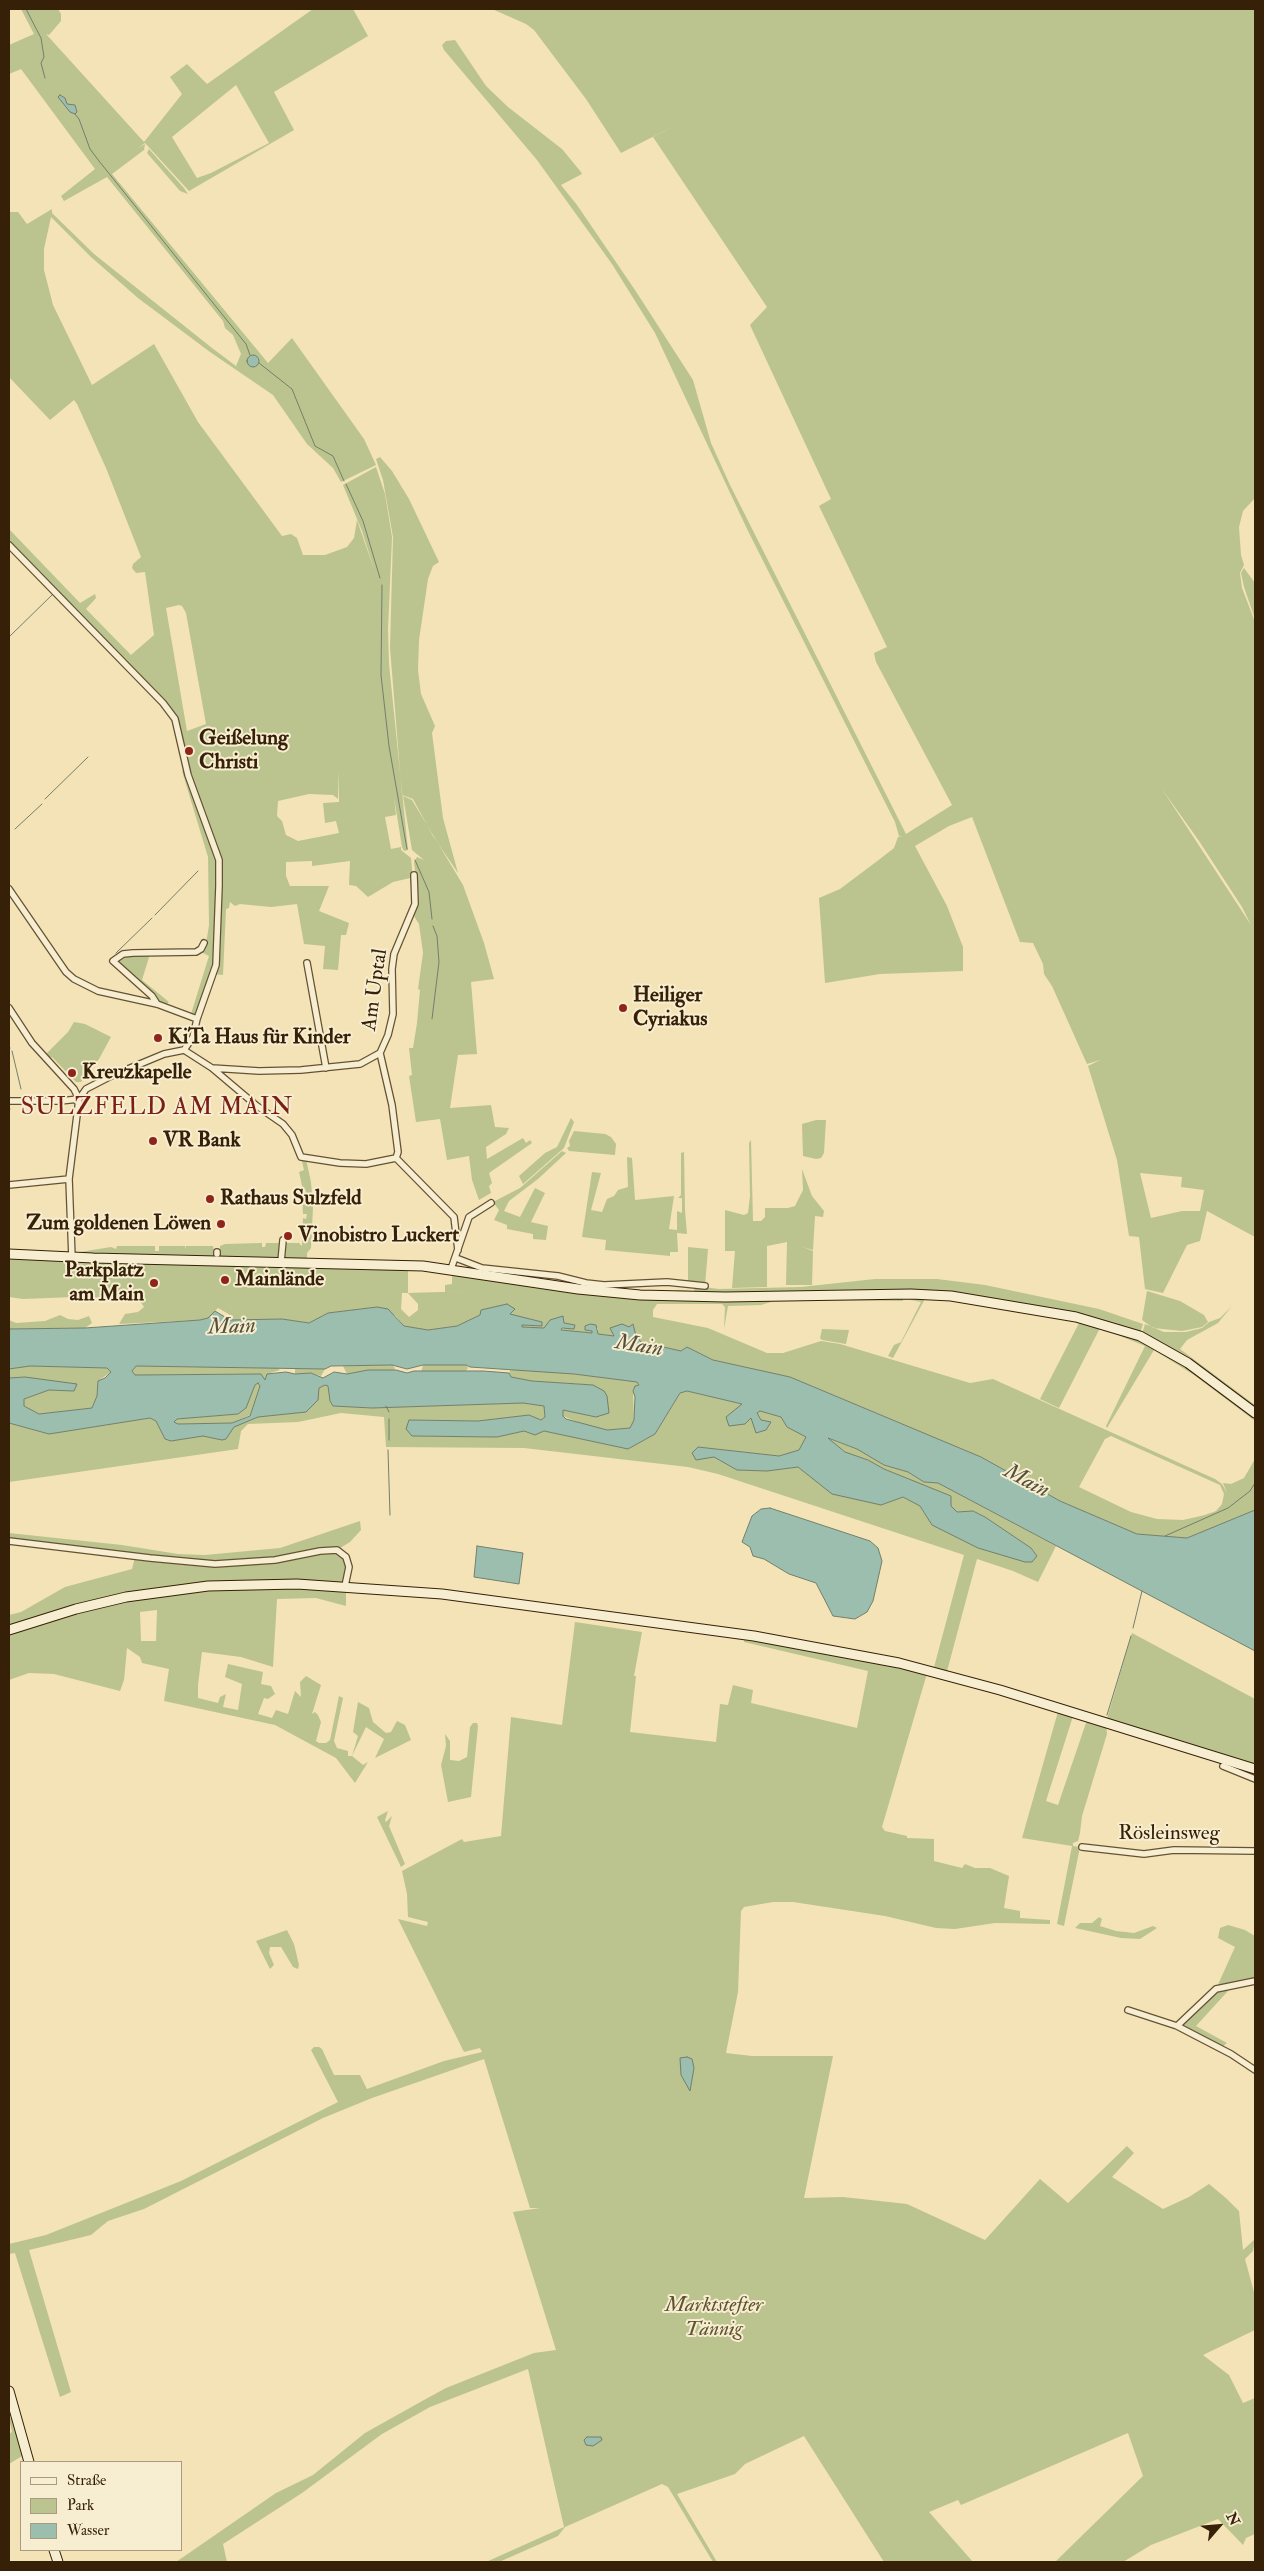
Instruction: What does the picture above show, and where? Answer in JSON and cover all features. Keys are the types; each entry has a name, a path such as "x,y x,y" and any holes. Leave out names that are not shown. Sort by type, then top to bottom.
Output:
{"main road":[{"path":"9,1254 72,1258 383,1264 451,1269 578,1289 640,1296 930,1294 1057,1313 1109,1325 1140,1336 1188,1363 1255,1412"},
{"path":"9,1630 76,1609 126,1597 178,1589 253,1584 346,1586 442,1594 650,1621 790,1642 899,1662 1008,1693 1255,1769"},
{"path":"9,2391 29,2461"}],"street":[{"path":"9,545 163,703 175,720 188,775 219,860 218,957 197,1019 193,1037 184,1050 164,1054 111,1076 86,1089 78,1099 9,1101"},
{"name":"Am Uptal","path":"380,1052 388,1034 393,1014 392,969 394,954 415,904 414,876"},
{"path":"9,889 63,968 74,979 98,991 157,1004 197,1019"},
{"path":"157,1004 152,996 113,961 123,954 196,952 201,950 204,943"},
{"path":"307,964 326,1068"},
{"path":"9,1008 32,1043 74,1088 78,1099 69,1179 72,1258"},
{"path":"184,1050 212,1068 257,1106 283,1124 292,1135 301,1157 366,1164 396,1158"},
{"path":"212,1068 259,1071 326,1068 360,1064 380,1052 392,1105 398,1152 396,1158"},
{"path":"396,1158 454,1218 458,1250"},
{"path":"9,1185 69,1179"},
{"path":"451,1269 469,1217 491,1203"},
{"path":"281,1262 283,1240"},
{"path":"456,1258 482,1268 538,1274 604,1285 651,1282 705,1286"},
{"path":"9,1540 150,1558 215,1564 275,1560 320,1551 337,1550 346,1557 349,1568 346,1586"},
{"path":"1223,1766 1255,1779"},
{"name":"Rösleinsweg","path":"1082,1847 1144,1854 1174,1850 1255,1851"},
{"path":"1176,2026 1216,1989 1255,1981"},
{"path":"1128,2010 1176,2026 1255,2070"}],"green space":[{"path":"21,9 58,9 61,14 61,21 49,35 46,34 144,142 182,94 170,77 187,64 207,84 313,9 353,9 368,36 274,92 294,130 189,191 145,143 138,148 145,144 144,150 112,174 268,363 292,338 364,439 376,465 341,482 333,468 307,444 273,395 210,352 138,298 91,257 51,217 44,249 44,270 53,305 92,385 154,344 198,422 282,536 291,534 297,538 303,555 325,555 347,547 354,538 357,520 375,572 362,531 343,485 376,467 385,494 392,537 388,630 389,664 408,850 404,851 402,847 394,797 396,815 385,817 391,849 401,847 401,850 411,858 414,890 413,904 410,911 412,896 410,878 393,882 368,897 356,886 349,885 350,861 312,866 312,861 286,862 286,876 290,886 329,886 319,911 349,923 346,935 341,935 338,970 323,969 325,946 304,944 297,904 271,907 240,904 235,906 230,902 229,908 226,909 223,975 213,974 197,1016 191,1014 209,956 199,951 207,938 209,925 208,857 182,771 185,768 175,719 9,544 9,529 80,603 95,594 96,598 86,609 131,655 154,635 145,572 136,573 132,568 133,564 141,557 106,468 77,404 74,400 50,420 9,377 9,212 18,212 27,224 52,209 52,213 94,254 236,366 241,354 233,335 225,328 223,321 107,177 64,201 61,196 95,169 21,69 9,74 9,45 34,34","holes":["236,85 269,143 211,173 197,178 172,137","179,605 182,606 186,613 206,724 187,731 166,608","339,771 339,802 323,803 325,823 336,821 339,833 298,841 286,835 282,821 277,816 278,801 309,794 333,795 338,799"]},
{"path":"492,9 1255,9 1255,498 1243,511 1239,527 1241,555 1244,565 1240,573 1242,588 1255,622 1255,1237 1207,1211 1200,1241 1187,1245 1163,1293 1145,1289 1139,1237 1129,1236 1117,1160 1088,1066 1100,1060 1087,1064 1052,986 1044,974 1043,964 1033,943 1020,942 972,817 949,826 915,846 947,906 963,947 963,971 880,974 825,983 819,898 840,889 894,848 898,837 902,836 899,836 895,822 748,531 655,333 612,264 537,160 444,50 442,45 446,41 455,40 486,86 508,107 562,149 581,172 582,174 561,185 577,205 635,290 693,380 711,443 730,485 906,834 952,805 876,662 874,653 887,647 819,506 831,499 750,325 767,307 653,137 682,122 621,153 586,99 534,30 526,24","holes":["1162,789 1199,841 1242,907 1251,925","1140,1173 1182,1177 1181,1187 1204,1190 1200,1211 1182,1211 1151,1218"]},
{"path":"149,149 188,194 180,191 147,153"},
{"path":"380,457 392,471 409,499 439,562 433,566 428,579 419,640 418,670 421,694 435,726 432,733 443,818 458,873 433,836 413,799 402,795 390,648 393,537 383,480 376,459"},
{"path":"1244,568 1255,583 1255,619 1244,587 1241,573"},
{"path":"403,796 412,800 463,885 484,943 494,979 471,982 477,1054 458,1055 450,1108 491,1105 495,1127 509,1128 506,1134 486,1147 487,1159 523,1138 526,1143 530,1140 532,1143 489,1173 492,1183 489,1186 491,1193 479,1200 472,1180 469,1156 447,1160 440,1119 416,1122 409,1076 412,1075 409,1048 413,1048 417,1023 420,990 418,989 423,953 419,924 414,916 418,898 414,862 417,857 424,860 412,850"},
{"path":"150,954 142,980 169,1002 167,1004 157,1002 114,961 119,957"},
{"path":"74,1022 85,1024 111,1037 99,1059 81,1082 76,1082 52,1057 50,1059 45,1055 68,1032"},
{"path":"571,1118 574,1122 564,1148 523,1184 519,1176 545,1153 557,1147"},
{"path":"816,1120 826,1120 824,1153 821,1158 816,1159 803,1156 802,1124"},
{"path":"574,1131 605,1134 611,1137 616,1144 615,1155 569,1151 567,1148 570,1146 569,1141"},
{"path":"751,1140 753,1221 761,1221 765,1217 765,1208 788,1208 795,1206 803,1190 802,1169 812,1196 824,1211 823,1217 815,1216 813,1250 803,1247 813,1251 812,1285 786,1285 787,1242 767,1246 767,1287 732,1288 735,1251 725,1251 725,1210 744,1215 748,1213 750,1196 749,1143"},
{"path":"562,1151 566,1153 538,1179 509,1201 504,1211 520,1217 535,1188 545,1193 531,1222 548,1226 546,1240 533,1239 533,1234 507,1229 507,1225 494,1220 499,1210 493,1202 520,1188"},
{"path":"684,1152 687,1234 677,1233 678,1252 670,1252 670,1256 605,1250 606,1240 582,1237 592,1172 601,1173 591,1210 602,1212 607,1199 614,1196 618,1190 628,1187 627,1157 632,1158 635,1200 674,1196 669,1229 677,1230 677,1211 682,1213 682,1198 678,1198 681,1195 681,1153"},
{"path":"301,1157 306,1159 311,1182 313,1207 311,1248 307,1253 307,1262 408,1265 408,1293 445,1292 445,1285 452,1284 452,1270 605,1295 771,1298 771,1302 761,1305 728,1306 724,1329 725,1307 722,1304 657,1304 653,1310 653,1317 708,1328 767,1353 783,1353 821,1341 840,1344 970,1383 993,1379 1215,1479 1222,1484 1227,1493 1223,1483 1231,1484 1244,1478 1255,1459 1255,1510 1187,1538 1137,1534 1060,1501 981,1457 790,1377 713,1360 687,1347 681,1351 641,1342 629,1327 614,1333 614,1337 598,1334 598,1328 585,1330 592,1331 592,1333 561,1330 575,1325 564,1323 544,1328 522,1327 522,1325 542,1326 480,1315 457,1326 428,1330 404,1326 396,1316 377,1307 328,1313 309,1323 282,1319 230,1320 232,1316 218,1308 208,1318 200,1320 119,1324 125,1314 138,1312 144,1307 136,1295 116,1298 23,1299 9,1297 9,1258 136,1264 136,1259 82,1257 80,1252 111,1247 116,1249 117,1246 155,1246 155,1251 159,1251 159,1246 185,1246 185,1249 186,1246 213,1246 214,1252 220,1252 220,1246 225,1244 262,1243 262,1247 265,1247 266,1243 299,1243 302,1246 303,1218 306,1219 307,1214 303,1214 302,1194 305,1194 306,1190 303,1190 299,1172 304,1170","holes":["402,1293 408,1293 418,1304 418,1310 409,1317 401,1309","1111,1436 1220,1485 1224,1494 1222,1504 1216,1511 1205,1515 1183,1520 1157,1519 1131,1512 1079,1487 1105,1439"]},
{"path":"688,1247 708,1249 705,1286 678,1283 678,1280 688,1280"},
{"path":"875,1279 937,1279 985,1285 1099,1309 1143,1324 1140,1333 981,1299 673,1293 676,1290 694,1291 695,1286 719,1289 801,1287"},
{"path":"1147,1291 1180,1301 1204,1315 1208,1322 1202,1327 1182,1331 1153,1328 1142,1320"},
{"path":"913,1295 981,1301 1077,1318 1123,1330 1157,1346 1188,1364 1255,1414 1255,1421 1194,1375 1154,1350 1107,1428 1106,1426 1145,1346 1100,1328 1059,1408 1040,1399 1079,1323 1061,1318 926,1297 893,1358 888,1356 894,1345 901,1342 921,1302 911,1300"},
{"path":"903,1296 903,1301 782,1300"},
{"path":"1232,1306 1218,1323 1187,1340 1180,1349 1255,1405 1255,1411 1142,1334 1145,1324 1164,1332 1186,1332 1202,1328 1209,1322 1220,1318"},
{"path":"60,1315 68,1319 78,1320 89,1316 92,1323 85,1328 9,1329 9,1320 16,1323 45,1321"},
{"path":"822,1329 849,1330 846,1344 822,1340 820,1338"},
{"path":"392,1365 395,1368 393,1372 368,1370 347,1374 343,1366"},
{"path":"423,1365 466,1365 468,1368 466,1371 421,1372"},
{"path":"30,1366 107,1368 111,1372 98,1381 97,1396 92,1408 39,1414 24,1406 24,1399 49,1390 74,1391 25,1377 9,1378 9,1369"},
{"path":"136,1366 277,1368 280,1370 267,1374 265,1380 261,1374 135,1375 132,1370"},
{"path":"295,1368 325,1369 321,1376 311,1373 295,1374"},
{"path":"511,1369 637,1382 639,1384 633,1390 634,1420 630,1428 607,1430 587,1426 563,1416 563,1410 596,1417 593,1385 532,1381 511,1377 509,1373"},
{"path":"258,1382 260,1386 250,1415 232,1423 178,1424 174,1422 177,1419 238,1414 246,1408"},
{"path":"325,1385 328,1386 330,1401 333,1406 372,1408 523,1403 544,1406 545,1417 541,1420 529,1415 478,1421 409,1420 412,1436 497,1437 524,1431 535,1435 544,1431 628,1449 655,1434 681,1392 687,1391 742,1404 751,1418 761,1420 756,1413 760,1411 781,1417 787,1427 807,1437 799,1450 779,1456 698,1447 737,1470 767,1471 798,1467 813,1478 881,1505 903,1497 920,1506 932,1525 1037,1556 1031,1548 985,1517 973,1511 957,1512 951,1506 951,1496 845,1452 826,1438 857,1449 884,1465 908,1472 924,1482 938,1483 1056,1546 1038,1582 977,1559 946,1675 933,1671 964,1555 718,1474 688,1467 524,1448 386,1447 384,1417 341,1413 298,1422 248,1424 241,1431 238,1449 9,1482 9,1423 49,1434 150,1418 156,1421 165,1439 171,1441 203,1436 222,1440 226,1439 233,1427 258,1417 306,1412 318,1388"},
{"path":"360,1521 361,1530 350,1542 337,1550 346,1557 346,1606 316,1598 277,1599 273,1667 241,1657 202,1652 198,1685 198,1698 218,1703 220,1697 226,1694 223,1707 238,1710 242,1684 225,1677 228,1664 263,1672 261,1684 271,1686 275,1694 268,1699 264,1698 258,1714 272,1718 276,1710 288,1714 295,1691 301,1697 300,1682 306,1676 321,1685 312,1714 315,1712 321,1722 316,1741 319,1743 326,1743 330,1740 339,1696 343,1698 334,1741 337,1748 348,1751 348,1756 352,1756 363,1765 368,1762 355,1783 336,1758 275,1725 164,1701 169,1669 142,1663 140,1657 127,1648 124,1680 120,1691 54,1674 29,1673 9,1680 9,1615 21,1612 65,1587 132,1569 135,1557 9,1541 9,1533 122,1545 178,1554 205,1555 280,1548","holes":["157,1610 156,1641 141,1641 140,1612"]},
{"name":"Marktstefter Tännig","path":"575,1622 642,1632 634,1676 636,1676 630,1732 716,1742 720,1704 728,1705 733,1685 753,1690 751,1703 857,1728 868,1671 744,1642 744,1638 717,1630 928,1670 882,1827 885,1831 907,1836 907,1838 934,1839 934,1861 962,1868 965,1864 975,1868 990,1868 1009,1876 1004,1908 1020,1911 1020,1918 1050,1920 1050,1924 995,1923 955,1929 936,1928 885,1916 793,1902 773,1902 744,1907 741,1911 738,1992 726,2053 752,2056 833,2056 804,2198 843,2197 907,2204 985,2240 1040,2179 1068,2203 1127,2146 1134,2153 1112,2177 1163,2209 1189,2197 1209,2184 1227,2199 1239,2211 1243,2250 1255,2239 1253,2251 1245,2259 1255,2296 1255,2330 1203,2355 1229,2375 1243,2403 1255,2398 1255,2534 1246,2538 1243,2545 1218,2519 1151,2545 1123,2562 1055,2562 1143,2476 1128,2433 961,2505 958,2500 929,2512 973,2562 884,2562 804,2436 745,2464 735,2474 677,2494 717,2562 713,2562 668,2487 662,2484 565,2527 558,2536 499,2562 486,2562 564,2527 528,2369 430,2407 382,2434 302,2493 223,2544 227,2562 176,2562 276,2493 313,2475 365,2433 424,2400 446,2388 534,2353 556,2350 513,2212 540,2208 530,2208 484,2059 372,2098 323,2118 144,2209 108,2221 91,2235 29,2250 71,2392 60,2397 15,2253 9,2254 9,2244 46,2235 181,2181 338,2102 311,2050 314,2047 322,2049 334,2075 360,2075 367,2089 444,2061 482,2052 480,2048 464,2052 398,1919 427,1926 428,1922 408,1917 407,1894 402,1871 462,1839 464,1842 501,1836 511,1717 562,1725"},
{"path":"1132,1633 1255,1699 1255,1769 1106,1723 1107,1734 1082,1816 1078,1841 1073,1843 1073,1846 1080,1847 1064,1926 1057,1924 1072,1846 1022,1838 1059,1708 1074,1713 1046,1801 1058,1805 1088,1717 1106,1722"},
{"path":"358,1702 369,1708 373,1722 386,1733 391,1732 397,1721 405,1725 411,1740 375,1758 384,1739 366,1727 352,1756 358,1736 353,1732"},
{"path":"473,1723 477,1723 478,1726 471,1797 448,1802 441,1765 446,1746 445,1734 450,1741 450,1760 459,1761 467,1757 470,1727"},
{"path":"388,1811 385,1820 386,1822 392,1816 389,1826 405,1864 401,1867 377,1817"},
{"path":"1099,1917 1102,1919 1100,1926 1116,1931 1134,1933 1153,1926 1157,1928 1140,1939 1121,1938 1075,1928 1080,1923 1092,1923"},
{"path":"1228,1925 1245,1930 1255,1936 1255,1981 1223,1987 1228,1991 1196,2026 1227,2043 1220,2049 1177,2026 1216,1989 1235,1947 1218,1938 1220,1928"},
{"path":"287,1930 294,1944 299,1965 298,1969 293,1967 281,1947 270,1947 269,1953 274,1965 270,1969 256,1941"},
{"path":"16,2415 27,2453 9,2464 9,2434 12,2432 9,2419"}],"water":[{"path":"60,95 65,98 67,104 75,105 77,112 75,114 70,112 58,97"},
{"path":"251,355 255,355 259,361 255,367 251,367 247,363 247,359"},
{"name":"Main","path":"507,1304 515,1309 510,1314 542,1322 542,1326 522,1325 522,1327 544,1328 550,1320 563,1316 564,1323 575,1325 574,1329 562,1328 561,1330 592,1333 592,1331 585,1330 585,1326 590,1324 596,1325 598,1334 614,1336 610,1328 622,1324 629,1327 633,1324 636,1336 641,1342 681,1351 687,1347 713,1360 790,1377 981,1457 1060,1501 1137,1534 1187,1538 1255,1510 1255,1651 938,1483 924,1482 908,1472 884,1465 857,1449 828,1438 845,1452 951,1496 951,1506 957,1512 973,1511 985,1517 1031,1548 1037,1556 1032,1562 1025,1562 978,1548 932,1525 920,1506 903,1497 881,1505 832,1494 798,1467 767,1471 737,1470 714,1457 696,1460 692,1453 698,1447 779,1456 799,1450 806,1437 787,1427 781,1417 760,1411 757,1413 761,1420 771,1422 766,1430 756,1433 751,1418 745,1424 729,1426 726,1417 742,1404 687,1391 680,1393 655,1434 628,1449 544,1431 535,1435 524,1431 497,1437 412,1436 406,1429 409,1420 478,1421 529,1415 541,1420 545,1417 544,1406 523,1403 372,1408 333,1406 330,1401 328,1386 325,1385 319,1388 318,1400 306,1412 258,1417 234,1427 226,1439 222,1440 203,1436 171,1441 165,1439 156,1421 150,1418 49,1434 9,1423 9,1378 25,1377 77,1384 74,1391 49,1390 24,1399 24,1406 39,1414 92,1408 97,1396 98,1381 105,1378 111,1372 107,1368 30,1366 9,1369 9,1329 85,1328 200,1320 208,1318 215,1311 230,1320 282,1319 309,1323 328,1313 377,1307 388,1309 404,1326 428,1330 457,1326 480,1315 481,1310","holes":["392,1365 407,1369 423,1365 466,1365 470,1367 574,1374 637,1382 639,1385 635,1386 633,1391 635,1397 634,1420 630,1428 607,1430 566,1419 563,1416 563,1410 596,1417 609,1413 607,1396 604,1391 593,1385 532,1381 511,1377 509,1373 483,1371 414,1371 407,1373 396,1370 368,1370 347,1374 334,1372 323,1378 311,1373 295,1374 286,1372 267,1374 265,1380 261,1374 135,1375 132,1371 136,1366 325,1369 331,1366","258,1383 260,1386 250,1416 232,1423 178,1424 174,1422 177,1419 238,1414 246,1408 255,1385"]},
{"path":"770,1508 870,1541 878,1548 882,1561 873,1601 867,1612 855,1619 833,1616 816,1583 789,1574 764,1559 753,1556 750,1547 742,1542 752,1516 761,1509"},
{"path":"477,1546 523,1553 519,1584 474,1577"},
{"path":"687,2057 692,2059 694,2068 690,2091 681,2075 680,2058"},
{"path":"587,2437 601,2437 602,2440 593,2446 586,2445 584,2440"}],"waterway":[{"path":"26,9 41,38 44,57 41,63 45,78"},
{"path":"75,114 79,119 90,149 246,344 250,355"},
{"path":"259,363 292,389 315,446 333,456 344,481"},
{"path":"346,484 363,521 380,578"},
{"path":"382,585 381,675 389,746 407,849"},
{"path":"9,637 52,595"},
{"path":"45,799 88,757"},
{"path":"15,829 42,804"},
{"path":"415,860 429,892 432,919"},
{"path":"155,915 198,871"},
{"path":"116,953 152,918"},
{"path":"432,1019 439,962 437,936 433,926"},
{"path":"12,1051 21,1089"},
{"path":"386,1406 389,1412"},
{"path":"389,1419 389,1440"},
{"path":"388,1450 390,1515"},
{"path":"1165,1536 1228,1508 1250,1491 1255,1483"},
{"path":"1133,1628 1142,1591"},
{"path":"1107,1715 1131,1636"}],"place":[{"name":"Geißelung Christi","path":"189,751"},
{"name":"Heiliger Cyriakus","path":"623,1008"},
{"name":"KiTa Haus für Kinder","path":"158,1038"},
{"name":"Kreuzkapelle","path":"72,1073"},
{"name":"VR Bank","path":"153,1141"},
{"name":"Rathaus Sulzfeld","path":"210,1199"},
{"name":"Zum goldenen Löwen","path":"221,1224"},
{"name":"Vinobistro Luckert","path":"288,1236"},
{"name":"Mainlände","path":"225,1280"},
{"name":"Parkplatz am Main","path":"154,1283"}],"district":[{"name":"SULZFELD AM MAIN","path":"157,1109"}]}
